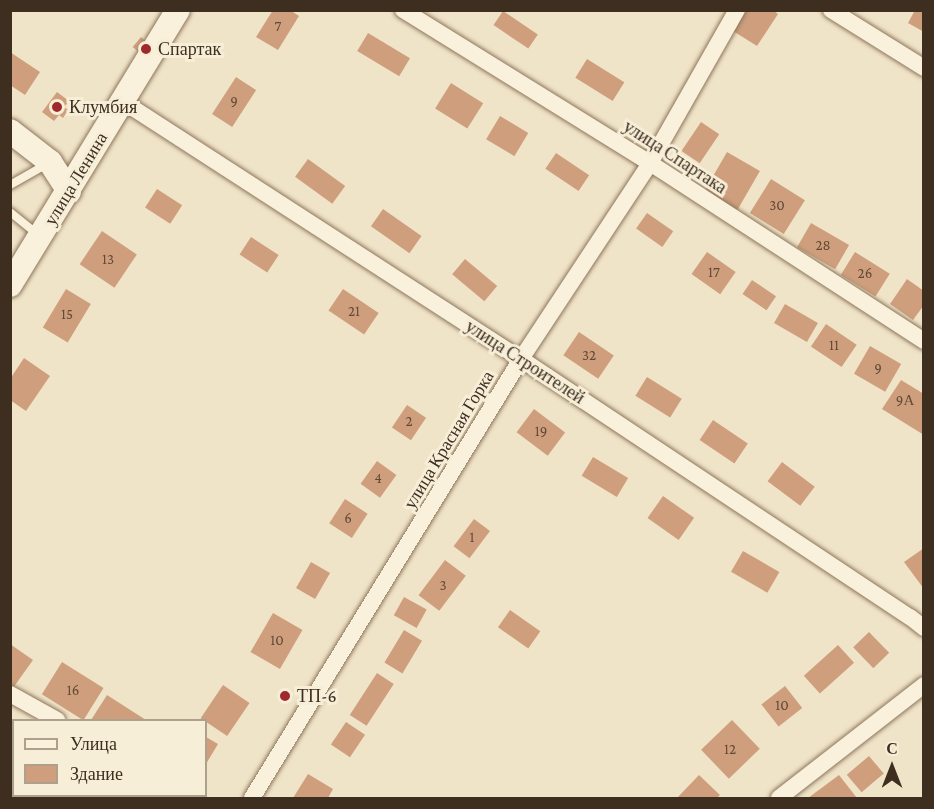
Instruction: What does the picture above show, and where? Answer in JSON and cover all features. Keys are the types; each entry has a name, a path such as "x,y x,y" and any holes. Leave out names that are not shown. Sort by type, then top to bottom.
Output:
{"main road":[{"name":"улица Ленина","path":"10,285 178,10"},
{"path":"10,131 50,162 69,191"}],"street":[{"name":"улица Спартака","path":"403,10 650,163 924,341"},
{"name":"улица Красная Горка","path":"252,798 521,359 650,163 737,10"},
{"path":"831,10 924,68"},
{"name":"улица Строителей","path":"122,101 521,359 924,628"},
{"path":"779,798 924,685"},
{"path":"10,694 55,719"}],"lane":[{"path":"10,185 50,162"},
{"path":"10,212 40,237"}],"building":[{"path":"273,10 290,10 299,16 278,50 256,37"},
{"path":"746,10 773,10 778,14 757,46 733,31"},
{"path":"915,10 924,10 924,32 908,23"},
{"path":"503,11 538,34 528,49 493,25"},
{"path":"368,33 410,58 399,76 357,51"},
{"path":"141,37 147,42 139,52 133,47"},
{"path":"10,52 40,72 25,95 10,85"},
{"path":"587,59 624,82 613,101 575,78"},
{"path":"236,77 256,90 232,127 212,114"},
{"path":"451,83 483,103 467,129 435,108"},
{"path":"57,92 69,101 64,107 68,110 63,118 59,115 54,121 42,112"},
{"path":"500,116 528,133 514,156 486,139"},
{"path":"701,122 719,134 700,163 681,151"},
{"path":"727,152 760,171 737,210 704,191"},
{"path":"556,153 589,175 579,191 545,169"},
{"path":"308,159 345,186 332,204 295,177"},
{"path":"771,179 805,200 784,234 750,213"},
{"path":"157,189 182,205 170,224 145,207"},
{"path":"383,209 422,236 409,253 371,226"},
{"path":"647,213 673,231 662,247 636,229"},
{"path":"811,223 849,245 835,269 797,247"},
{"path":"102,231 137,254 114,288 80,264"},
{"path":"251,237 279,255 267,273 240,255"},
{"path":"707,252 736,272 720,294 692,274"},
{"path":"855,252 890,274 875,297 841,275"},
{"path":"465,259 497,286 484,301 452,274"},
{"path":"907,279 924,291 924,305 913,320 890,304"},
{"path":"752,280 776,296 767,310 742,294"},
{"path":"66,289 91,304 68,343 43,328"},
{"path":"343,289 379,313 364,335 328,311"},
{"path":"785,304 818,323 807,342 774,323"},
{"path":"826,324 857,345 842,367 811,346"},
{"path":"579,332 614,355 598,379 563,355"},
{"path":"870,346 901,364 885,392 854,374"},
{"path":"24,358 50,376 26,411 10,400 10,379"},
{"path":"647,377 682,399 670,417 635,396"},
{"path":"901,380 924,394 924,435 882,409"},
{"path":"407,405 426,418 411,440 392,427"},
{"path":"534,409 565,432 548,456 517,432"},
{"path":"713,420 748,443 734,463 700,440"},
{"path":"593,457 628,478 617,497 582,476"},
{"path":"377,461 396,475 380,498 361,484"},
{"path":"782,462 815,487 800,506 768,481"},
{"path":"663,496 694,518 679,540 648,518"},
{"path":"345,499 368,514 352,538 329,523"},
{"path":"474,519 490,531 470,558 454,546"},
{"path":"924,548 924,589 904,562"},
{"path":"743,551 779,572 767,593 731,572"},
{"path":"445,560 466,576 439,611 419,595"},
{"path":"311,562 330,573 315,599 296,588"},
{"path":"404,597 427,610 417,628 394,615"},
{"path":"510,610 540,631 528,648 498,627"},
{"path":"273,613 302,630 280,669 250,652"},
{"path":"404,630 422,641 402,673 384,663"},
{"path":"869,632 889,653 873,668 853,647"},
{"path":"10,644 33,660 13,688 10,687"},
{"path":"838,645 854,663 820,694 804,676"},
{"path":"62,662 104,688 84,719 42,694"},
{"path":"377,673 394,684 367,726 350,715"},
{"path":"223,685 250,703 227,736 207,722 207,719 201,718"},
{"path":"785,686 802,708 779,727 761,704"},
{"name":"ТП-6","path":"283,689 293,697 288,703 278,695"},
{"path":"107,695 144,719 92,719"},
{"path":"732,720 760,749 729,779 701,750"},
{"path":"346,722 365,735 350,757 331,744"},
{"path":"207,738 218,744 207,762"},
{"path":"869,756 884,774 862,792 847,775"},
{"path":"308,774 333,789 328,798 293,798"},
{"path":"699,775 720,795 717,798 677,798"},
{"path":"839,775 857,798 808,798"}],"place":[{"name":"Спартак","path":"146,49"},
{"name":"Клумбия","path":"57,107"},
{"name":"ТП-6","path":"285,696"}]}
